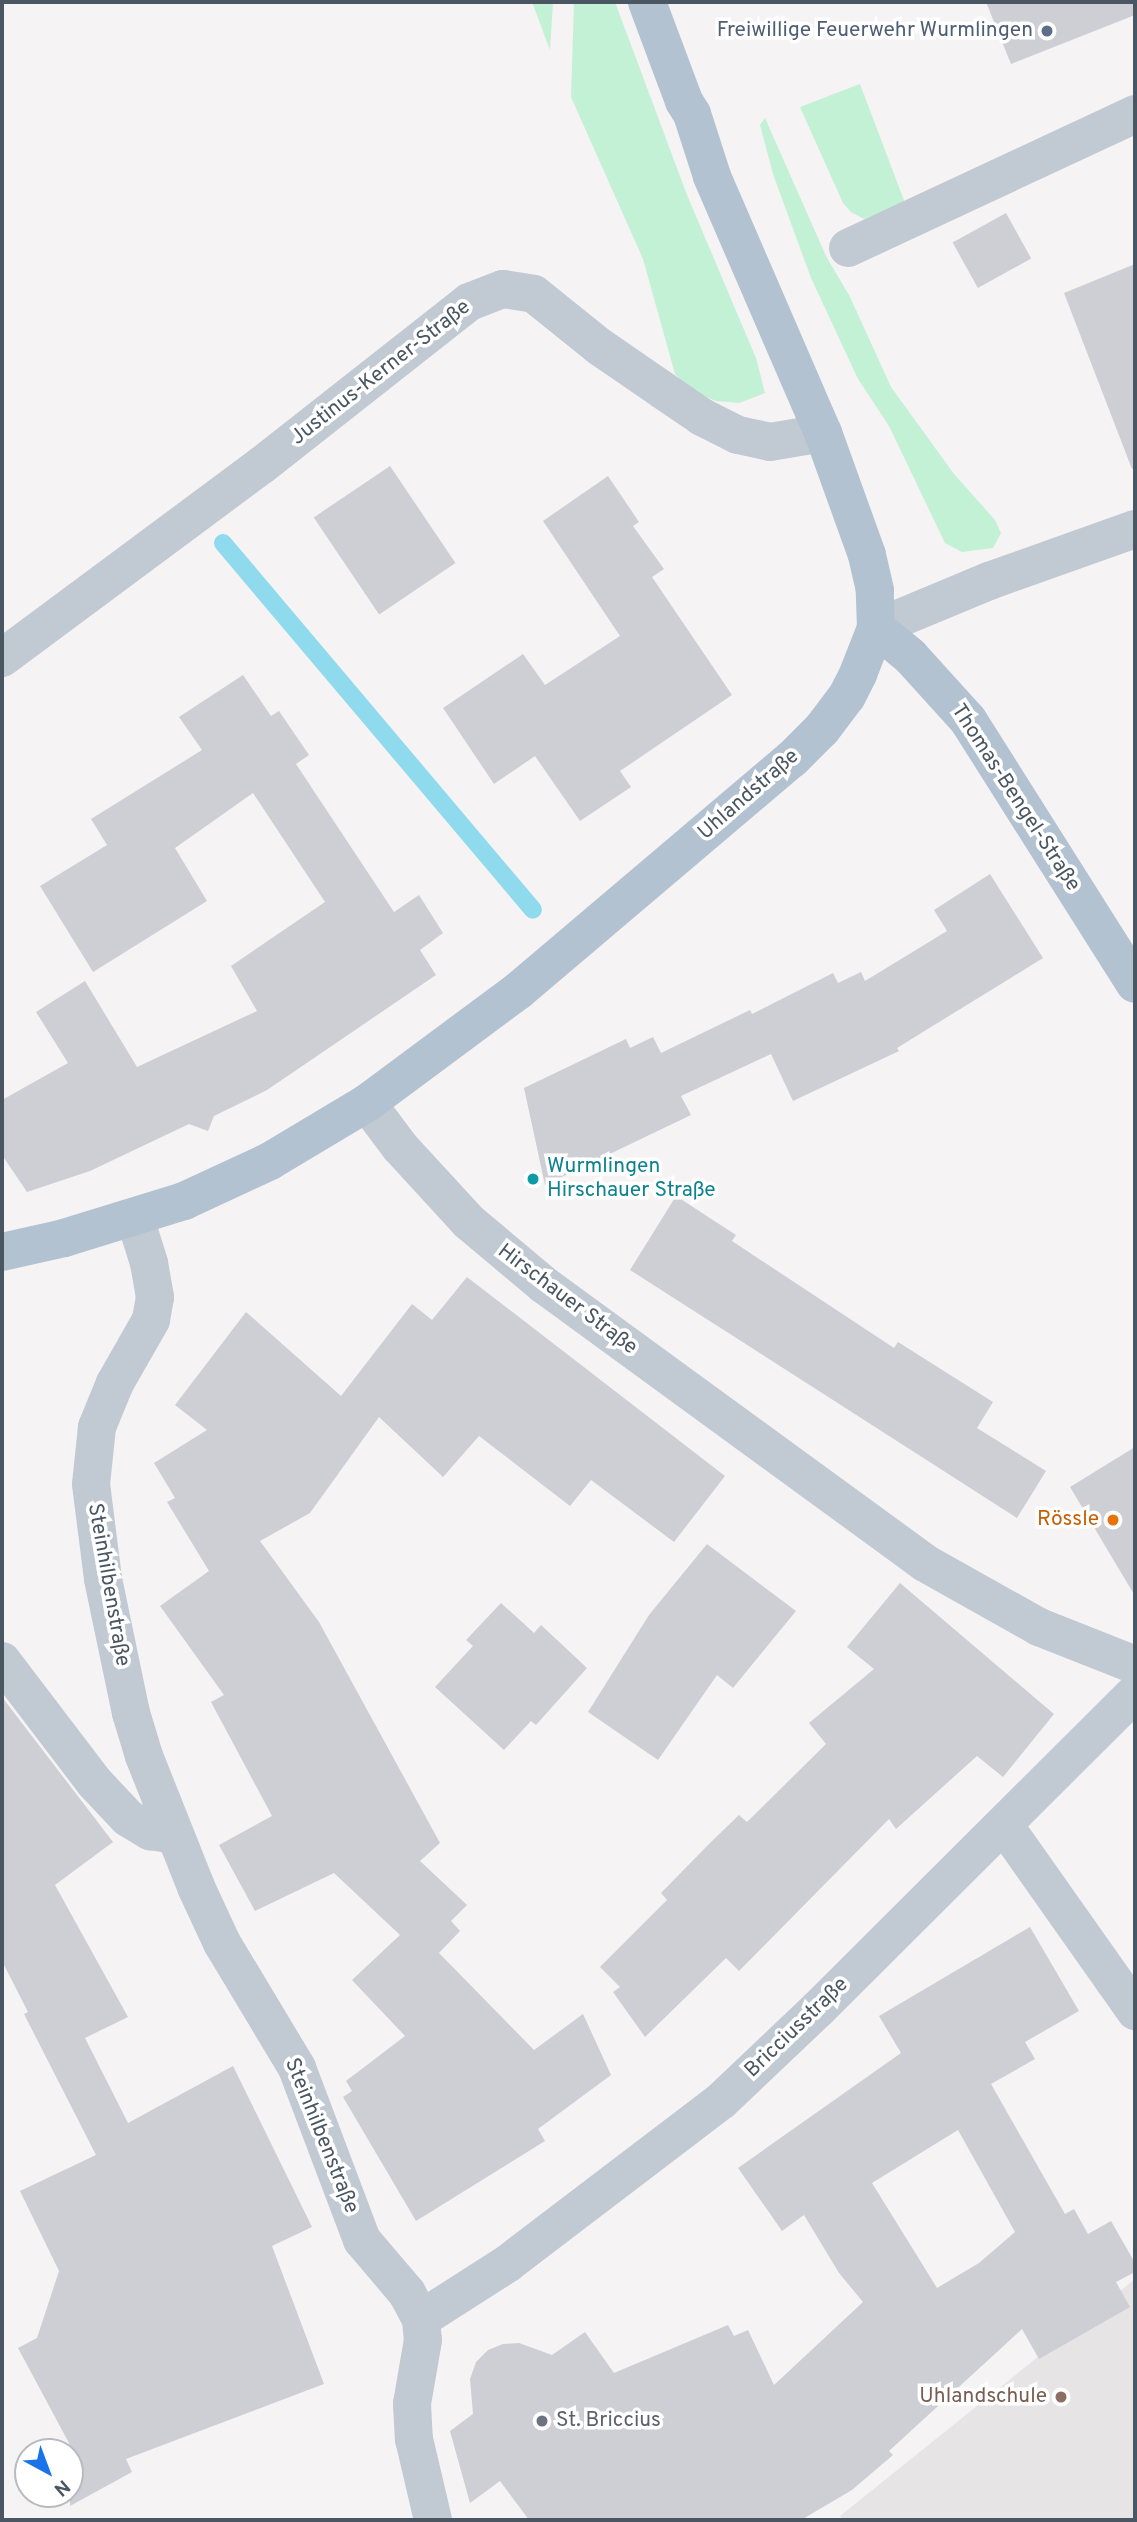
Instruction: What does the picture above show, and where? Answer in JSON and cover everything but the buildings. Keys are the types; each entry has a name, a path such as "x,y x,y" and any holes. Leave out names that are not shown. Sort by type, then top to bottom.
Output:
{"main road":[{"path":"648,2 679,89 692,114 712,176 823,433 867,555 875,590 876,628"},
{"name":"Thomas-Bengel-Straße","path":"876,628 910,656 968,720 1135,984"},
{"name":"Uhlandstraße","path":"367,1103 444,1049 518,991 792,760 822,729 847,696 876,628"},
{"path":"2,1252 135,1218 225,1183 298,1145 367,1103"}],"street":[{"path":"848,248 1135,114"},
{"name":"Justinus-Kerner-Straße","path":"2,658 262,465 469,302 503,289 534,294 600,347 702,417 738,435 770,442 823,433"},
{"path":"876,628 1135,529"},
{"name":"Hirschauer Straße","path":"367,1103 400,1147 469,1222 544,1285 925,1563 1039,1627 1135,1664"},
{"name":"Steinhilbenstraße","path":"135,1218 152,1272 155,1297 151,1320 115,1383 97,1427 91,1483 103,1579 131,1713 174,1835 222,1944 297,2068 362,2240 407,2293 421,2319"},
{"path":"2,1661 95,1783 128,1818 150,1830 174,1835"},
{"name":"Bricciusstraße","path":"421,2319 507,2264 722,2101 1135,1693"},
{"path":"1004,1825 1135,2011"},
{"path":"421,2319 423,2340 412,2404 414,2439 433,2520"}],"shaded area":[{"name":"Uhlandschule","path":"1135,2279 1135,2520 843,2520 840,2516"}],"green space":[{"path":"532,2 553,2 550,50"},
{"path":"574,2 615,2 687,195 756,358 765,393 739,403 716,401 689,390 675,374 643,259 571,97"},
{"path":"860,84 905,203 864,219 851,212 843,203 800,107"},
{"path":"765,118 826,256 850,297 891,387 954,474 995,520 1001,533 993,548 962,552 945,543 889,426 858,379 811,278 773,174 760,125"}],"waterway":[{"path":"223,543 533,910"}],"place":[{"name":"Freiwillige Feuerwehr Wurmlingen","path":"1047,31"},
{"name":"Wurmlingen Hirschauer Straße","path":"533,1179"},
{"name":"Rössle","path":"1113,1520"},
{"name":"Uhlandschule","path":"1061,2397"},
{"name":"St. Briccius","path":"542,2421"}]}
